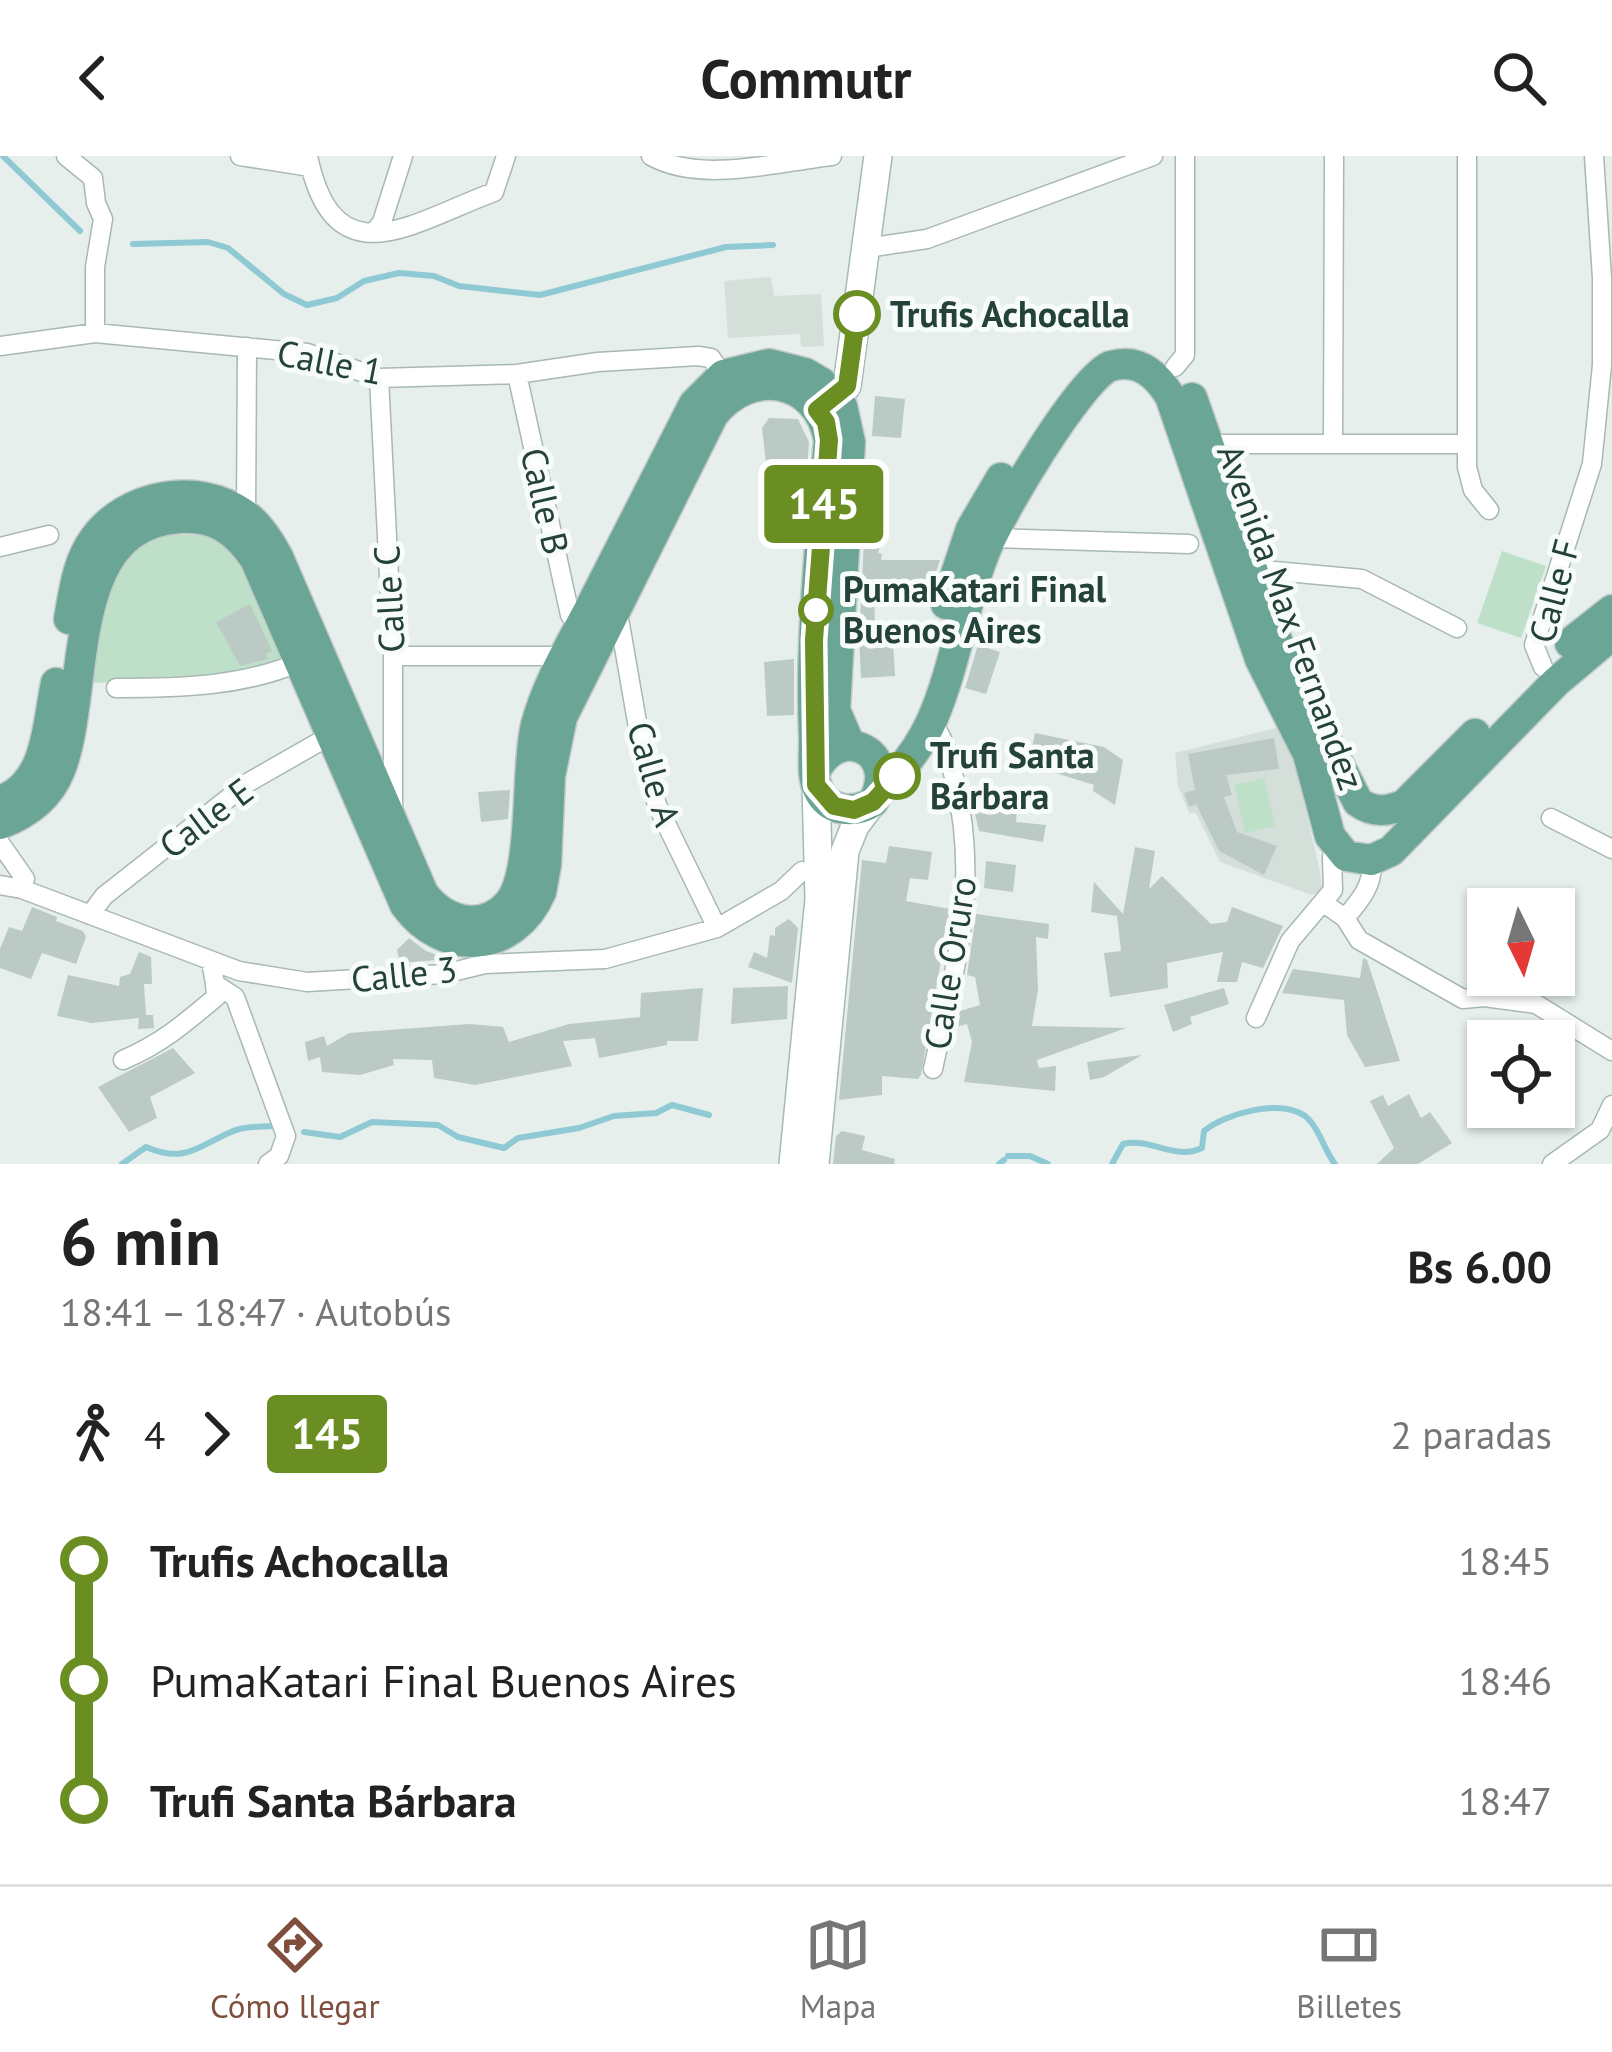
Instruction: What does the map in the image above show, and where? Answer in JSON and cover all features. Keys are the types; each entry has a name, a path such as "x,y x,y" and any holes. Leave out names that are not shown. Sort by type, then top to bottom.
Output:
{"main road":[{"path":"827,404 847,386 878,156"},
{"path":"596,621 694,404 723,375 769,364 792,368 822,383 829,440 814,640 816,779 829,901 815,1164"},
{"path":"816,779 829,752 887,747 909,725 980,534 1095,375 1127,364 1168,374"},
{"name":"Avenida Max Fernandez","path":"1168,374 1170,396 1199,452 1242,578 1260,659 1308,754 1325,823 1337,849 1357,860 1371,860 1390,850 1612,610"},
{"path":"0,801 22,789 40,764 78,573 108,538 163,520 240,524 278,557 381,824 405,905 418,922 454,941 498,937 521,922 541,892 555,738 573,664 723,402 759,384 781,386 827,404 850,442 835,710 858,747 881,771 875,797"},
{"path":"240,524 300,662 342,730"},
{"path":"793,1164 829,901 849,838 875,797 919,748 931,721 980,534"},
{"path":"0,824 27,812 43,798 62,766 108,538"},
{"name":"Avenida Max Fernandez","path":"1242,578 1348,790 1373,811 1405,804 1550,675 1612,635"},
{"path":"816,779 826,800 843,810 875,797"}],"street":[{"path":"374,232 403,156"},
{"path":"246,158 309,162 328,212 354,233 390,231 494,192 506,156"},
{"path":"651,156 674,167 832,156"},
{"path":"866,248 927,239 1153,156"},
{"path":"1168,374 1185,355 1185,156"},
{"path":"1333,441 1334,156"},
{"path":"1467,156 1466,444 1473,490 1489,510"},
{"name":"Calle F","path":"1550,675 1534,646 1592,464 1602,365 1594,156"},
{"path":"76,159 93,178 103,219 95,267 95,332"},
{"name":"Calle 1","path":"0,346 95,332 307,353 379,378 517,374 598,362 698,356 711,358 723,375"},
{"path":"240,524 248,347"},
{"name":"Calle B","path":"517,374 570,615 596,621"},
{"name":"Calle C","path":"379,378 395,800 381,824"},
{"path":"1199,452 1222,444 1466,444"},
{"path":"980,534 1189,544"},
{"path":"0,547 50,535"},
{"path":"1242,578 1264,570 1362,579 1456,628"},
{"name":"Calle A","path":"596,621 620,624 641,746 657,805 718,928"},
{"path":"393,656 550,656 573,664"},
{"path":"116,688 223,684 264,677 300,662"},
{"name":"Calle Oruro","path":"931,721 942,735 964,817 968,892 933,1069"},
{"name":"Calle E","path":"90,916 104,896 249,782 342,730"},
{"path":"1552,818 1612,849"},
{"path":"0,843 26,880 22,889"},
{"path":"1256,1018 1290,941 1334,890 1332,857 1337,849"},
{"path":"1345,918 1369,884 1371,860"},
{"name":"Calle 3","path":"0,885 22,889 238,971 307,982 444,974 482,942 605,959 718,928 781,891 802,871"},
{"path":"781,891 829,901"},
{"path":"1324,904 1345,918 1358,940 1463,999 1536,1004 1612,1051"},
{"path":"123,1060 161,1044 216,997 211,962"},
{"path":"215,984 236,997 286,1136 279,1156 268,1164"},
{"path":"1552,1164 1600,1130 1612,1105"}],"shaded area":[{"path":"771,277 774,296 821,294 824,346 801,347 800,334 728,338 724,281"},
{"path":"1280,727 1295,763 1320,872 1322,890 1312,895 1220,862 1196,813 1189,813 1178,785 1175,753"}],"green space":[{"path":"173,534 208,535 231,544 283,649 282,661 228,675 93,683 101,626 120,564 144,540"},
{"path":"1502,551 1546,566 1521,638 1477,623"},
{"path":"1264,778 1275,826 1245,833 1234,785"}],"building":[{"path":"875,396 905,399 901,438 872,436"},
{"path":"769,418 798,419 809,442 807,469 766,464 762,428"},
{"path":"865,521 872,521 872,527 886,527 878,553 881,560 940,560 932,585 880,586 874,641 893,640 895,676 861,678"},
{"path":"250,604 272,651 266,654 268,659 240,666 216,622"},
{"path":"978,645 1000,652 986,694 965,688"},
{"path":"794,659 794,715 767,716 764,662"},
{"path":"1035,733 1104,747 1123,760 1115,805 1093,791 1094,785 1056,773 1059,752 1032,747"},
{"path":"1274,738 1279,769 1226,775 1232,795 1224,797 1237,832 1277,846 1264,875 1219,851 1196,804 1189,807 1184,793 1195,790 1188,754"},
{"path":"510,790 508,819 481,822 478,792"},
{"path":"973,805 1017,806 1016,822 1046,825 1043,842 979,831"},
{"path":"889,846 932,852 928,880 910,878 906,901 950,909 921,1075 918,1079 882,1076 882,1095 839,1100 862,860 886,863"},
{"path":"1135,847 1155,851 1149,889 1162,876 1211,924 1227,922 1232,907 1283,926 1263,968 1242,962 1237,982 1217,982 1223,952 1167,963 1168,988 1110,997 1104,953 1121,951 1117,916 1091,912 1094,882 1123,914"},
{"path":"986,861 1016,865 1013,892 984,888"},
{"path":"32,907 83,931 86,937 76,964 42,953 31,979 0,968 0,949 9,927 22,931"},
{"path":"976,914 1049,924 1048,939 1036,937 1038,989 1032,1026 1126,1028 1037,1060 1039,1068 1056,1066 1055,1091 964,1082 972,1042 967,1024 956,1027 960,1011 980,1005 975,977 967,975"},
{"path":"789,919 798,928 792,983 748,967 754,952 767,958 770,935 775,936 775,928"},
{"path":"409,938 426,951 449,959 400,963 397,950"},
{"path":"139,952 151,957 152,984 144,984 146,1015 153,1015 154,1028 138,1029 139,1018 92,1023 57,1016 68,975 119,986 120,977 130,974"},
{"path":"1363,958 1400,1061 1365,1067 1347,1035 1344,1000 1282,993 1293,969 1360,978"},
{"path":"788,986 787,1019 731,1024 733,988"},
{"path":"703,988 698,1041 667,1041 667,1045 599,1058 595,1038 563,1041 572,1066 475,1085 434,1078 432,1060 393,1059 394,1065 360,1075 322,1072 320,1057 308,1061 305,1042 324,1036 327,1046 349,1033 469,1024 503,1027 509,1042 569,1024 640,1017 641,993"},
{"path":"1224,988 1229,1004 1190,1017 1192,1024 1173,1032 1164,1005"},
{"path":"173,1048 195,1073 150,1097 157,1118 129,1132 98,1087"},
{"path":"1142,1055 1104,1077 1090,1080 1087,1062"},
{"path":"1409,1094 1421,1118 1430,1112 1452,1143 1418,1164 1377,1164 1394,1148 1370,1101 1383,1095 1388,1106"},
{"path":"842,1131 865,1136 862,1150 895,1159 894,1164 833,1164 836,1136"}],"waterway":[{"path":"3,156 80,231"},
{"path":"133,244 208,242 228,248 284,294 307,305 337,298 364,281 399,273 540,295 726,247 773,245"},
{"path":"304,1132 340,1137 372,1122 438,1125 458,1137 504,1148 518,1138 579,1128 614,1116 656,1113 672,1105 709,1115"},
{"path":"1112,1164 1123,1144 1182,1152 1202,1148 1204,1131 1213,1125 1267,1108 1305,1116 1335,1164"},
{"path":"122,1164 146,1147 181,1153 236,1130 272,1126"},
{"path":"1008,1156 1030,1156 1048,1164"},
{"path":"999,1164 1004,1160"}],"bus line":[{"name":"145","path":"857,314 847,386 817,410 826,422 829,440 814,640 816,785 834,806 854,810 873,802 897,776"}],"place":[{"name":"Trufis Achocalla","path":"857,314"},
{"name":"PumaKatari Final Buenos Aires","path":"816,610"},
{"name":"Trufi Santa Bárbara","path":"897,776"}]}
